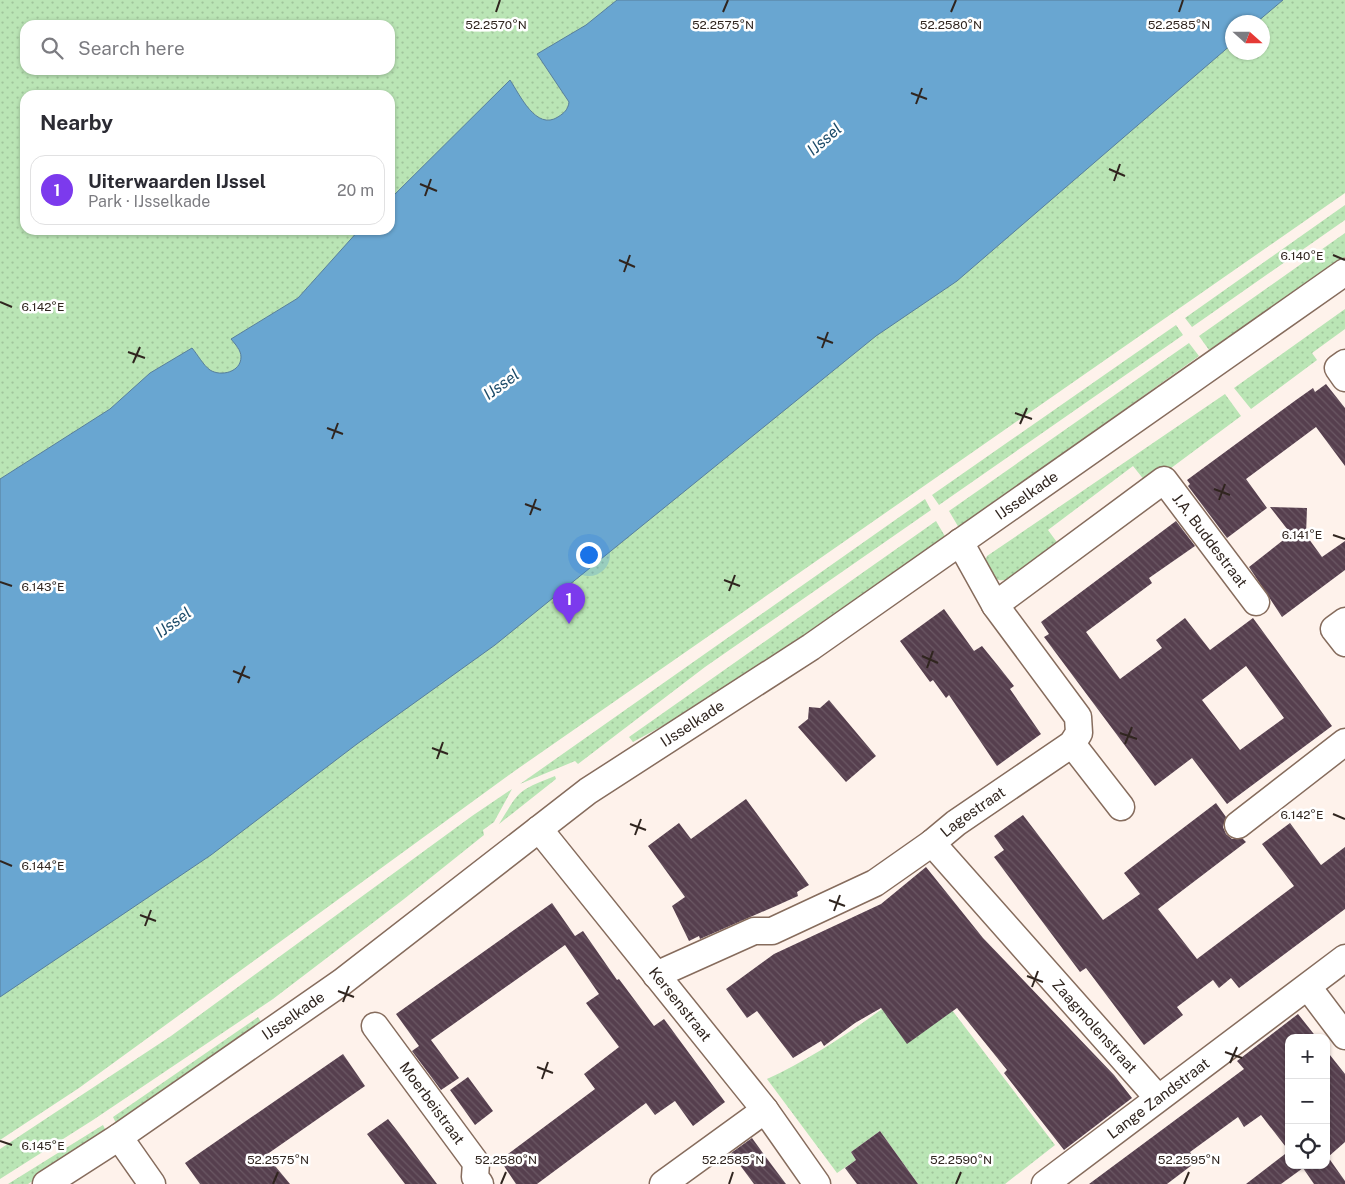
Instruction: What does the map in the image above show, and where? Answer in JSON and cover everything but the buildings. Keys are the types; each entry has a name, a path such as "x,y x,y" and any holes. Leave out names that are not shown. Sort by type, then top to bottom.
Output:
{"street":[{"name":"IJsselkade","path":"46,1184 119,1137 381,953 588,791 811,647 1345,272"},
{"name":"J.A. Buddestraat","path":"995,605 1164,480 1256,602"},
{"path":"960,542 995,605 1078,717 1079,733 1072,744 1121,807"},
{"path":"1345,621 1334,629 1345,643"},
{"path":"1238,825 1345,742"},
{"name":"Lagestraat","path":"656,975 754,930 772,931 875,883 932,843 956,823 1072,744"},
{"name":"Kersenstraat","path":"539,829 765,1110 817,1184"},
{"name":"Zaagmolenstraat","path":"932,843 1158,1098"},
{"name":"Lange Zandstraat","path":"1045,1184 1345,958"},
{"path":"1308,987 1345,1036"},
{"name":"Moerbeistraat","path":"375,1026 476,1164 475,1177 480,1184"},
{"path":"663,1184 765,1110"},
{"path":"119,1137 152,1184"}],"green space":[{"path":"0,0 694,0 566,113 0,551"},
{"path":"1250,0 1345,0 1345,193 516,770 79,1088 0,1140 0,973 1225,19 1225,60 1270,60 1270,15 1231,15"},
{"path":"1345,205 1345,220 1192,327 1185,318"},
{"path":"1345,233 1345,257 1209,350 1199,336"},
{"path":"1345,309 1345,329 1312,353 1317,360 1251,409 1234,388"},
{"path":"1176,325 1183,335 939,505 932,495"},
{"path":"1189,343 1199,356 959,528 949,511"},
{"path":"1225,394 1241,416 1151,483 1145,481 1133,466 1048,530 1059,545 1039,561 1021,573 1005,580 993,577 984,563 987,556"},
{"path":"925,499 931,510 705,667 578,764 575,761 520,784"},
{"path":"936,521 946,538 734,687 633,742 629,737"},
{"path":"555,776 556,779 499,824 511,804 521,793 533,785"},
{"path":"512,789 494,822 483,830 484,835 273,999 93,1120 0,1179 0,1149 171,1036 472,816"},
{"path":"926,976 1055,1145 1005,1184 918,1184 880,1131 851,1152 856,1160 837,1173 767,1079 829,1045"},
{"path":"258,1017 263,1025 117,1125 113,1117"},
{"path":"103,1125 107,1133 28,1184 8,1184"}],"water":[{"name":"IJssel","path":"617,0 1283,0 1265,15 1225,15 1225,50 957,281 876,336 495,645 357,744 211,855 0,997 0,479 110,409 150,373 192,348 210,370 225,373 234,370 240,362 241,354 231,339 298,298 355,235 395,235 395,194 510,80 524,102 536,115 550,120 564,113 569,102 537,54 586,25"}],"place":[{"name":"Uiterwaarden IJssel","path":"569,624"}]}
